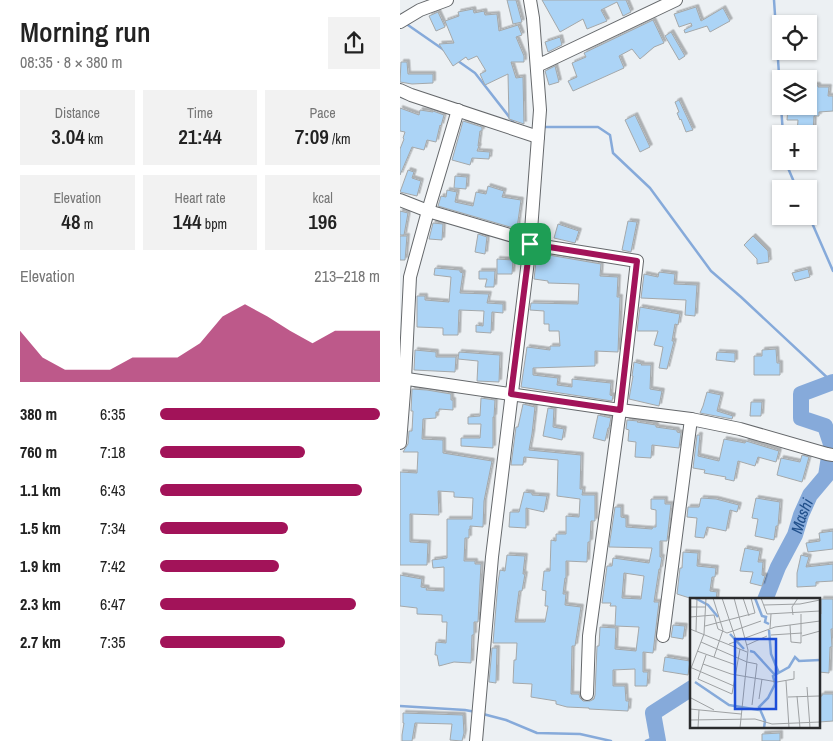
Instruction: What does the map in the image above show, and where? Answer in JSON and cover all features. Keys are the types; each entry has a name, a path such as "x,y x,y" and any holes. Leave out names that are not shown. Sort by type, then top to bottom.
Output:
{"street":[{"path":"400,22 418,5 447,0"},
{"path":"476,741 492,557 530,242 540,110 530,0"},
{"path":"537,66 676,0"},
{"path":"400,90 538,137"},
{"path":"400,443 405,274 428,211 458,110"},
{"path":"400,200 428,211 530,242 637,261 620,410 589,636 587,694"},
{"path":"403,378 691,419 740,429 830,455"},
{"path":"663,636 691,419"}],"building":[{"path":"507,0 516,0 522,22 513,24"},
{"path":"542,0 626,0 631,12 623,16 617,2 601,10 607,21 587,29 583,19 560,32"},
{"path":"696,7 701,21 723,8 730,21 710,32 707,26 685,33 684,30 692,26 691,23 679,27 674,14"},
{"path":"473,9 474,13 484,11 485,15 497,14 499,31 518,25 522,35 516,37 524,56 524,62 511,62 516,78 523,77 524,124 509,119 508,74 485,85 480,74 486,71 477,56 468,60 466,57 453,66 439,44 454,43 445,21 459,16 458,12"},
{"path":"438,12 445,27 436,31 429,16"},
{"path":"653,20 664,43 654,47 640,59 632,49 619,56 624,68 573,91 568,81 577,77 572,63 586,57 584,53"},
{"path":"671,32 685,56 679,60 665,36"},
{"path":"560,37 562,45 548,52 545,42"},
{"path":"401,62 407,62 408,74 433,74 433,83 412,84 400,82"},
{"path":"555,66 559,82 549,85 545,71"},
{"path":"817,85 818,87 829,87 828,96 833,96 833,111 819,112 819,116 814,116 814,125 798,125 798,120 787,120 787,115 817,115"},
{"path":"679,100 693,130 686,132 680,120 675,102"},
{"path":"400,108 419,115 420,110 433,111 444,115 436,142 427,140 424,150 412,147 400,175 400,149 405,132 400,131"},
{"path":"635,115 650,147 640,152 625,120"},
{"path":"463,121 482,127 477,151 490,152 489,159 472,158 470,165 452,160"},
{"path":"408,170 414,172 412,178 421,181 417,196 400,192"},
{"path":"455,176 467,177 466,189 454,188"},
{"path":"488,186 504,191 502,197 521,200 517,228 438,206 441,196 446,197 447,190 457,192 455,202 473,206 476,192 486,194"},
{"path":"400,211 408,213 404,235 400,235"},
{"path":"628,221 637,222 631,252 622,250"},
{"path":"433,223 443,224 442,240 429,239"},
{"path":"558,224 579,231 575,243 554,238"},
{"path":"478,234 487,237 485,254 475,252"},
{"path":"400,236 407,236 405,260 400,260"},
{"path":"753,236 768,251 769,262 757,264 757,259 744,245"},
{"path":"537,253 601,264 600,276 618,277 617,297 620,297 618,352 595,351 595,366 533,368 533,375 558,378 557,385 572,387 572,379 611,383 610,395 613,396 612,401 521,387 527,347 550,350 550,346 560,346 559,331 549,331 549,324 544,324 544,311 530,310 531,303 578,304 579,284 548,283 548,281 534,279"},
{"path":"497,259 513,260 512,274 497,274"},
{"path":"435,268 460,270 463,273 460,293 489,294 487,303 503,304 503,313 492,312 491,333 476,332 476,325 483,326 484,311 459,310 458,335 443,335 443,328 417,327 417,296 425,296 425,300 449,302 451,277 434,275"},
{"path":"808,269 810,277 795,281 792,273"},
{"path":"479,271 495,271 494,287 485,287 487,279 479,279"},
{"path":"659,272 675,274 674,284 697,285 695,316 685,315 686,300 641,298 644,274 658,277"},
{"path":"640,307 680,314 678,325 675,324 672,341 674,341 667,369 659,368 663,347 654,345 658,331 637,331"},
{"path":"776,349 777,363 780,363 780,375 754,375 754,356 762,356 762,350"},
{"path":"415,350 436,352 436,357 456,357 455,372 414,370"},
{"path":"459,352 500,355 499,382 477,381 478,361 458,359"},
{"path":"717,352 735,353 735,362 716,360"},
{"path":"634,362 641,365 651,365 650,389 662,391 659,406 629,399"},
{"path":"412,389 451,394 451,400 453,400 453,410 439,409 439,412 436,412 436,418 423,419 422,439 443,440 443,453 492,461 484,501 483,527 470,526 469,538 465,538 464,561 475,561 475,564 481,564 478,622 474,622 471,663 454,662 439,666 437,655 435,655 436,642 446,643 447,622 442,622 442,615 417,614 417,608 400,606 400,575 422,579 421,587 427,588 426,590 444,591 444,567 433,568 432,560 447,558 447,519 472,519 473,498 454,497 454,492 438,491 439,515 410,514 410,542 428,543 427,565 400,565 400,472 417,473 418,452 403,452 408,444 409,431 412,431"},
{"path":"707,392 721,395 717,411 733,416 732,419 700,413"},
{"path":"481,398 495,400 493,448 461,446 461,438 480,438 481,424 468,424 468,417 480,416"},
{"path":"751,402 762,402 761,416 750,416"},
{"path":"523,404 535,407 529,450 581,455 580,489 583,489 582,495 595,495 595,521 591,521 587,562 566,561 566,578 563,594 566,594 565,605 581,607 575,646 572,646 571,694 579,694 583,701 594,699 595,695 597,646 599,646 600,627 616,628 615,649 636,651 639,627 615,626 616,606 610,606 611,603 602,603 607,566 612,566 613,558 649,563 652,548 609,547 615,507 621,507 621,517 626,518 626,527 652,529 656,527 656,510 651,509 651,499 665,499 665,504 671,504 667,541 660,541 660,557 662,557 654,602 659,602 653,653 643,652 643,672 648,672 647,686 635,686 635,669 613,670 613,686 625,686 626,701 629,701 628,711 567,707 556,704 556,701 531,697 532,684 513,683 517,643 493,643 498,582 500,570 505,571 507,555 525,556 523,574 525,574 522,591 519,591 515,622 545,622 548,606 545,606 546,591 542,590 544,571 550,571 551,540 556,541 556,534 566,534 566,516 579,517 580,499 557,496 558,460 524,457 523,465 511,465 516,427 518,427","holes":["624,573 644,576 641,599 622,598"]},
{"path":"548,408 554,409 553,427 564,429 562,440 543,436"},
{"path":"598,415 611,418 605,441 593,438"},
{"path":"627,420 677,430 677,432 681,433 679,448 652,445 651,458 635,457 636,442 628,441 629,430 626,429"},
{"path":"697,435 700,435 698,456 719,461 724,439 745,443 746,441 779,451 776,462 758,457 755,466 738,461 734,481 725,479 726,477 704,473 705,470 693,468"},
{"path":"802,455 809,457 802,482 777,475 781,458 800,462"},
{"path":"524,492 532,493 532,495 547,496 544,512 526,508 526,528 509,527 510,512 519,512"},
{"path":"701,498 716,499 739,505 737,512 730,510 726,531 707,527 704,538 695,537 697,518 687,517 688,507 699,507"},
{"path":"756,498 780,502 778,526 776,526 774,540 755,536 758,519 752,518"},
{"path":"833,531 833,549 808,552 806,543 820,541 819,533"},
{"path":"745,548 760,551 758,562 763,562 762,575 765,576 762,586 750,583 753,572 740,571"},
{"path":"683,552 698,553 697,566 716,568 715,577 712,577 710,591 717,592 716,598 690,598 677,594 680,568 682,568"},
{"path":"801,555 809,557 806,567 833,564 833,581 816,582 816,586 797,587 797,573"},
{"path":"821,599 833,599 833,629 831,629 832,647 830,647 829,673 820,672"},
{"path":"673,625 685,626 683,639 671,637"},
{"path":"492,648 497,648 496,683 489,682"},
{"path":"665,657 690,661 688,675 663,671"},
{"path":"822,694 833,694 833,721 820,722 820,696"},
{"path":"403,713 463,715 464,733 462,741 450,740 452,724 415,723 412,741 402,741"},
{"path":"780,733 780,741 762,741 762,734"}],"waterway":[{"path":"774,0 779,70"},
{"path":"405,23 444,50"},
{"path":"458,61 475,73 514,123"},
{"path":"782,115 782,125"},
{"path":"544,127 598,127 610,135 613,153 650,188 711,271 832,382"},
{"path":"789,170 793,180"},
{"path":"813,225 833,271"},
{"name":"Mashi","path":"766,598 778,567 795,535 810,495 826,476 831,444 825,426 801,418 801,394 833,382"},
{"name":"Mashi","path":"658,741 653,713 690,689"},
{"path":"400,706 476,712"},
{"path":"483,714 506,720 537,733 580,734 611,741"},
{"path":"646,741 651,739 654,741"}],"route":[{"path":"530,244 637,261 620,410 511,394 530,244"}]}
